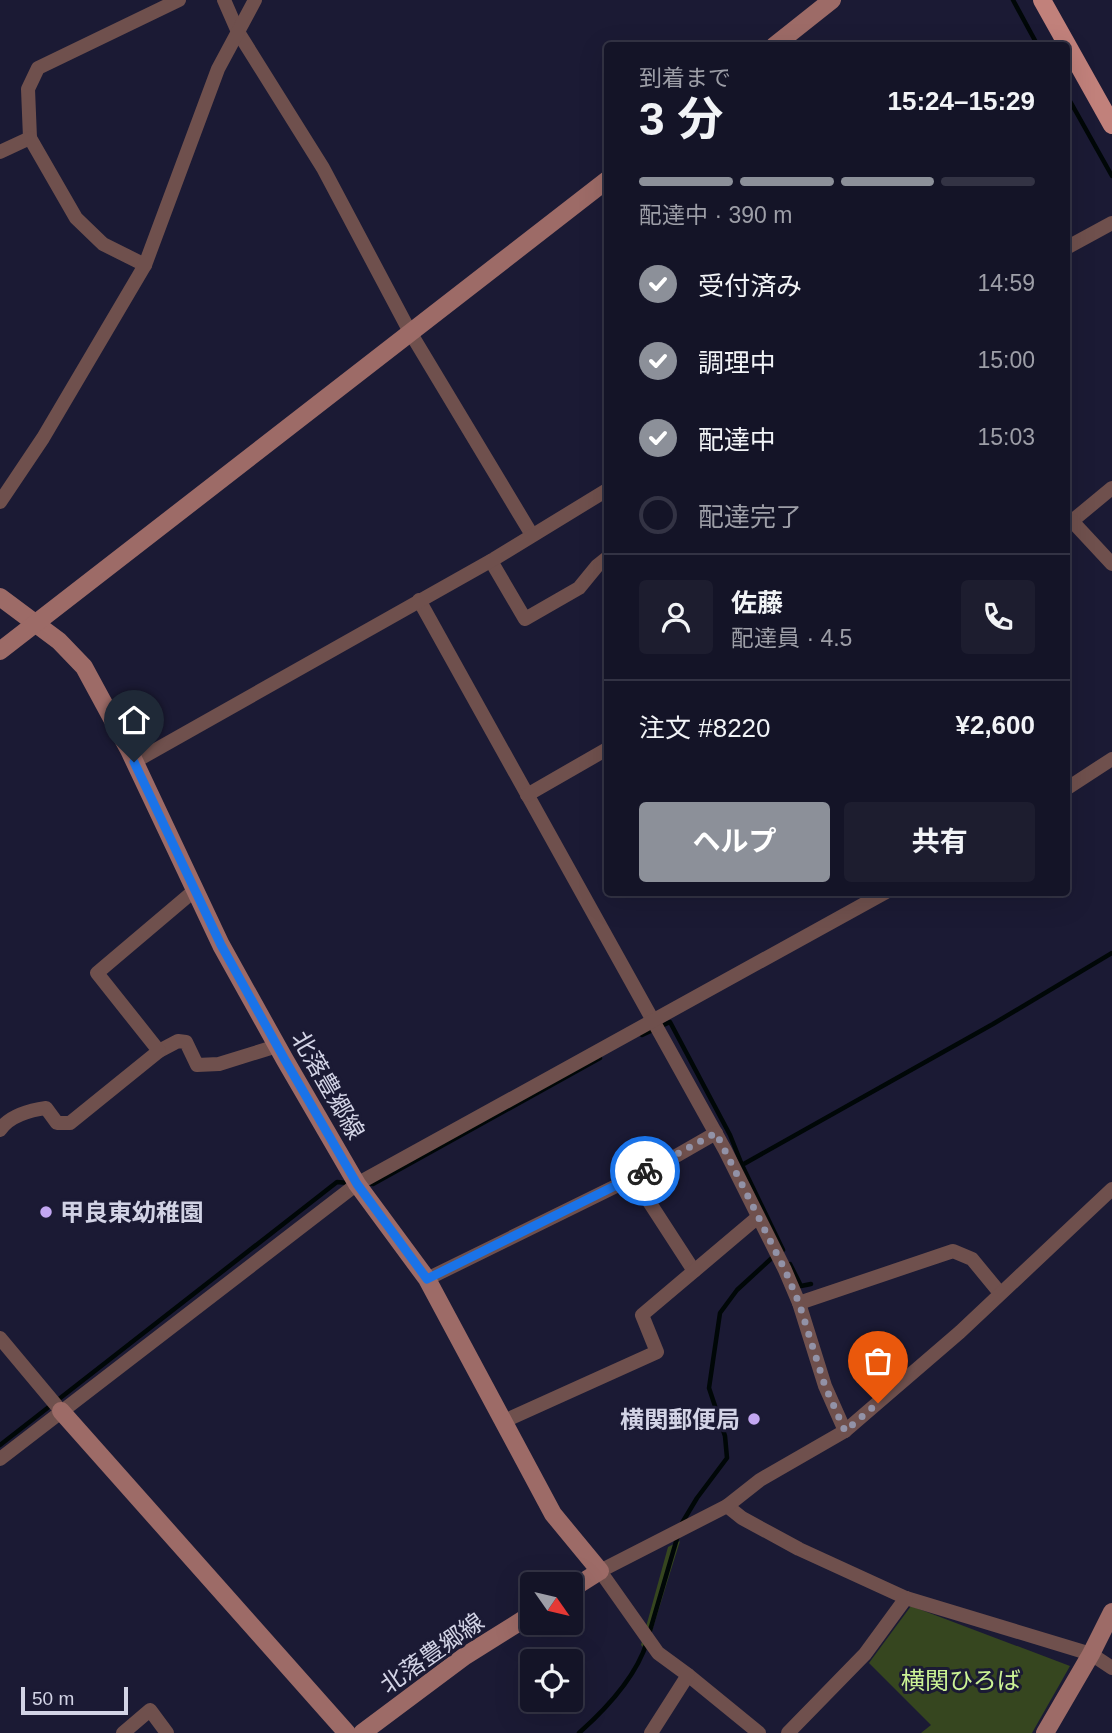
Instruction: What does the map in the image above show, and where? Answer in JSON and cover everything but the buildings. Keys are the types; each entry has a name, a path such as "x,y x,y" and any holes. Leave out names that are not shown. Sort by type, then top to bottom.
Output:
{"main road":[{"path":"779,42 832,0"},
{"path":"1042,0 1066,42"},
{"path":"1070,50 1112,125"},
{"path":"0,651 410,332 604,186"},
{"name":"北落豊郷線","path":"0,597 59,641 84,667 134,762 221,945 277,1046 357,1184 427,1279 553,1514 600,1571"},
{"path":"61,1411 347,1733"},
{"path":"583,1582 600,1571"},
{"path":"1045,1733 1112,1612"},
{"name":"北落豊郷線","path":"362,1733 465,1656 520,1622"}],"street":[{"path":"145,265 103,244 76,218 30,138 28,89 38,68 179,0"},
{"path":"224,0 238,32 323,168 410,332 533,535"},
{"path":"0,502 43,438 145,265 218,69 255,0"},
{"path":"0,152 30,138"},
{"path":"1070,246 1112,223"},
{"path":"1070,520 1112,488"},
{"path":"134,762 491,561 604,492"},
{"path":"1070,522 1112,564"},
{"path":"491,561 525,619 579,588 604,560"},
{"path":"419,600 716,1133 799,1303 825,1386 845,1431"},
{"path":"527,794 604,751"},
{"path":"1070,786 1112,759"},
{"path":"159,1051 97,973 195,890"},
{"path":"0,1459 357,1184 879,896"},
{"path":"0,1130 4,1123 33,1110 46,1108 57,1123 70,1123 159,1051 178,1041 186,1042 197,1065 219,1064 277,1046"},
{"path":"427,1279 716,1133"},
{"path":"633,1177 694,1271"},
{"path":"759,1733 657,1653 600,1571 727,1506 760,1480 845,1431 911,1376 1112,1189"},
{"path":"502,1422 657,1352 642,1315 758,1216"},
{"path":"799,1303 953,1251 972,1259 1000,1293"},
{"path":"0,1338 61,1411"},
{"path":"727,1506 742,1518 799,1549 906,1598 1091,1654 1112,1668"},
{"path":"788,1733 865,1654 906,1598"},
{"path":"651,1733 688,1675"},
{"path":"123,1733 150,1710 167,1733"}],"green space":[{"path":"680,1541 646,1650 641,1645 668,1547"},
{"name":"横関ひろば","path":"911,1606 1070,1666 1032,1733 921,1733 931,1725 869,1663"}],"waterway":[{"path":"1013,0 1036,42"},
{"path":"1070,101 1112,176"},
{"path":"783,1250 742,1165 993,1024 1112,953"},
{"path":"642,1035 670,1022 730,1135 742,1165"},
{"path":"369,1183 373,1184 600,1058"},
{"path":"0,1445 337,1182 349,1183"},
{"path":"682,1523 727,1458 725,1436 709,1388 720,1313 737,1290 774,1256"},
{"path":"790,1264 801,1286 811,1284"},
{"path":"649,1634 678,1535"},
{"path":"579,1733 628,1680 647,1642"}],"way so far":[{"path":"645,1171 716,1133 785,1270 799,1303 825,1386 845,1431 878,1403"}],"place":[{"name":"甲良東幼稚園","path":"46,1212"},
{"name":"横関郵便局","path":"754,1419"}],"route":[{"path":"134,762 221,945 285,1060 357,1184 427,1279 645,1171"}]}
